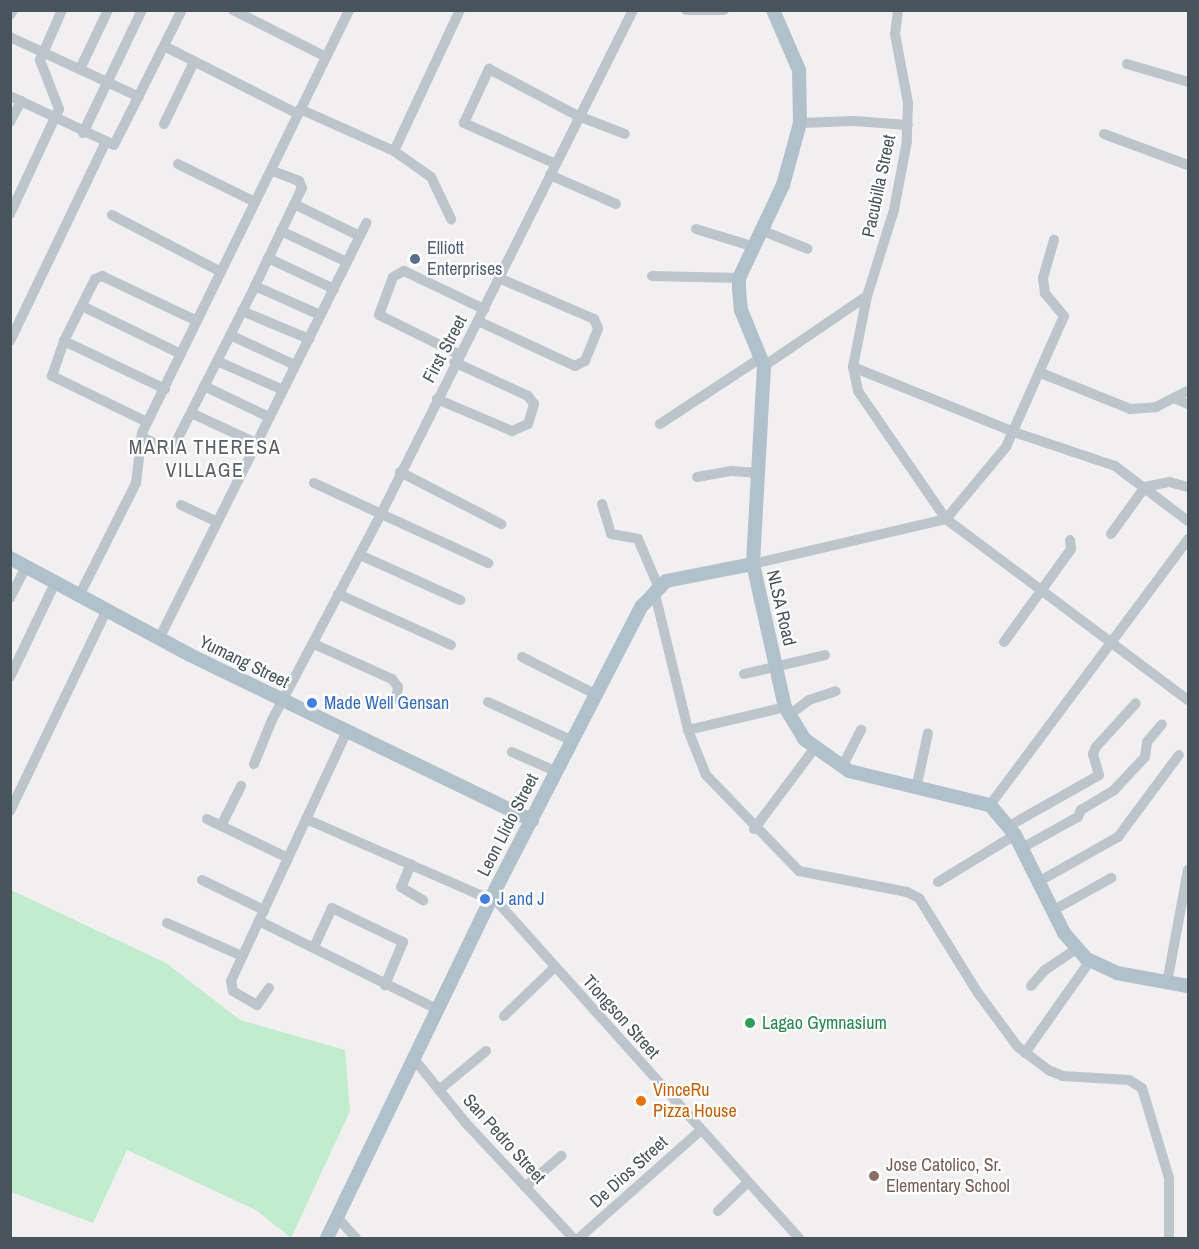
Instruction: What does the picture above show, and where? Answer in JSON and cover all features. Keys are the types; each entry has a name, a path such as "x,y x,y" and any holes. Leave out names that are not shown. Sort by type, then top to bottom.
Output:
{"main road":[{"path":"739,278 783,185 800,123 799,70 773,10"},
{"name":"NLSA Road","path":"739,278 741,310 763,361 753,564 787,711 814,749 842,768 916,789 990,805"},
{"name":"Yumang Street","path":"10,558 80,594 159,639 532,820"},
{"path":"656,588 666,581 753,564"},
{"name":"Leon Llido Street","path":"327,1239 555,771 595,694 656,588"},
{"path":"990,805 1012,831 1052,911 1076,949 1090,962 1117,973 1188,986"}],"street":[{"path":"10,15 13,10"},
{"path":"10,214 56,117 58,99 40,63 42,51 62,10"},
{"path":"80,69 108,10"},
{"path":"82,133 142,10"},
{"path":"10,122 16,98 105,144 115,144 182,10"},
{"path":"233,10 326,57"},
{"path":"80,594 136,483 142,437 147,422 349,10"},
{"path":"394,151 460,10"},
{"name":"First Street","path":"254,764 283,700 381,514 456,358 478,321 578,116 633,10"},
{"path":"686,10 724,10"},
{"name":"Pacubilla Street","path":"853,367 867,296 894,210 908,125 908,103 895,34 898,10"},
{"path":"10,37 139,97"},
{"path":"164,46 299,112 394,151 432,177 451,219"},
{"path":"164,124 194,62"},
{"path":"1126,64 1188,82"},
{"path":"556,164 464,123 489,69 578,116 625,134"},
{"path":"800,123 854,121 908,125"},
{"path":"1104,134 1188,165"},
{"path":"10,341 105,144"},
{"path":"178,164 255,202"},
{"path":"142,437 169,447 176,442 255,286 302,184 271,170"},
{"path":"550,175 616,204"},
{"path":"294,204 360,236"},
{"path":"112,215 221,272"},
{"path":"159,639 366,223"},
{"path":"696,229 755,248"},
{"path":"281,231 347,262"},
{"path":"763,231 808,249"},
{"path":"753,564 946,519 997,460 1014,432 1064,316 1045,292 1043,278 1054,240"},
{"path":"268,258 334,290"},
{"path":"437,399 512,431 528,424 534,404 528,396 379,315 393,277 404,271 484,309"},
{"path":"147,422 52,376 64,341 95,279 102,276 197,321"},
{"path":"652,276 739,278"},
{"path":"478,321 575,366 585,361 598,328 594,319 499,278"},
{"path":"255,286 320,315"},
{"path":"660,424 867,296"},
{"path":"82,306 182,354"},
{"path":"242,311 309,339"},
{"path":"230,335 295,365"},
{"path":"64,341 165,389"},
{"path":"217,361 283,390"},
{"path":"853,367 1014,432 1115,466 1188,521"},
{"path":"853,367 858,391 946,519 1111,640 1188,700"},
{"path":"1041,373 1130,409 1156,407 1188,391"},
{"path":"204,386 269,417"},
{"path":"1176,399 1188,404"},
{"path":"191,413 256,443"},
{"path":"697,477 731,471 757,473"},
{"path":"400,472 501,524"},
{"path":"1112,534 1144,487 1169,482 1188,487"},
{"path":"314,483 488,563"},
{"path":"602,504 611,534 638,539 656,588 688,730 706,775 754,829 799,871 907,892 919,898 978,993 1025,1053 1055,1073 1129,1080 1142,1088 1168,1178 1169,1239"},
{"path":"181,506 217,522"},
{"path":"990,805 1188,539"},
{"path":"1004,642 1071,549 1070,540"},
{"path":"360,555 460,600"},
{"path":"10,598 27,566"},
{"path":"10,677 56,581"},
{"path":"338,594 451,645"},
{"path":"10,811 107,609"},
{"path":"314,644 392,679 398,687 396,699"},
{"path":"744,674 825,655"},
{"path":"522,657 595,694"},
{"path":"688,730 787,711 809,700 836,691"},
{"path":"488,702 571,740"},
{"path":"938,882 1012,831 1100,776 1093,754 1096,747 1136,703"},
{"path":"1022,848 1078,817 1081,810 1114,790 1145,757 1147,742 1162,724"},
{"path":"842,768 861,730"},
{"path":"269,988 257,1005 233,991 231,981 347,731"},
{"path":"916,789 928,733"},
{"path":"754,829 814,749"},
{"path":"512,752 555,771"},
{"path":"1038,882 1118,837 1179,755"},
{"path":"221,826 241,786"},
{"path":"207,819 288,858"},
{"path":"306,819 492,898"},
{"path":"411,864 401,887 423,900"},
{"path":"1167,983 1188,870"},
{"path":"1052,911 1111,878"},
{"path":"202,880 314,947 437,1010"},
{"name":"Tiongson Street","path":"492,898 799,1239"},
{"path":"314,947 332,908 403,942 385,985"},
{"path":"167,923 242,956"},
{"path":"1031,986 1045,970 1076,949"},
{"path":"1025,1053 1090,962"},
{"path":"504,1017 555,967"},
{"path":"439,1090 486,1051"},
{"name":"San Pedro Street","path":"414,1059 573,1239"},
{"name":"De Dios Street","path":"579,1239 701,1130"},
{"path":"525,1187 561,1156"},
{"path":"718,1211 748,1182"},
{"path":"337,1217 356,1239"}],"green space":[{"path":"11,890 166,963 240,1020 345,1050 350,1111 291,1238 256,1210 127,1150 93,1223 11,1192"}],"place":[{"name":"Elliott Enterprises","path":"415,259"},
{"name":"Made Well Gensan","path":"312,703"},
{"name":"J and J","path":"485,899"},
{"name":"Lagao Gymnasium","path":"750,1023"},
{"name":"VinceRu Pizza House","path":"641,1101"},
{"name":"Jose Catolico, Sr. Elementary School","path":"874,1176"}],"district":[{"name":"MARIA THERESA VILLAGE","path":"205,458"}]}
